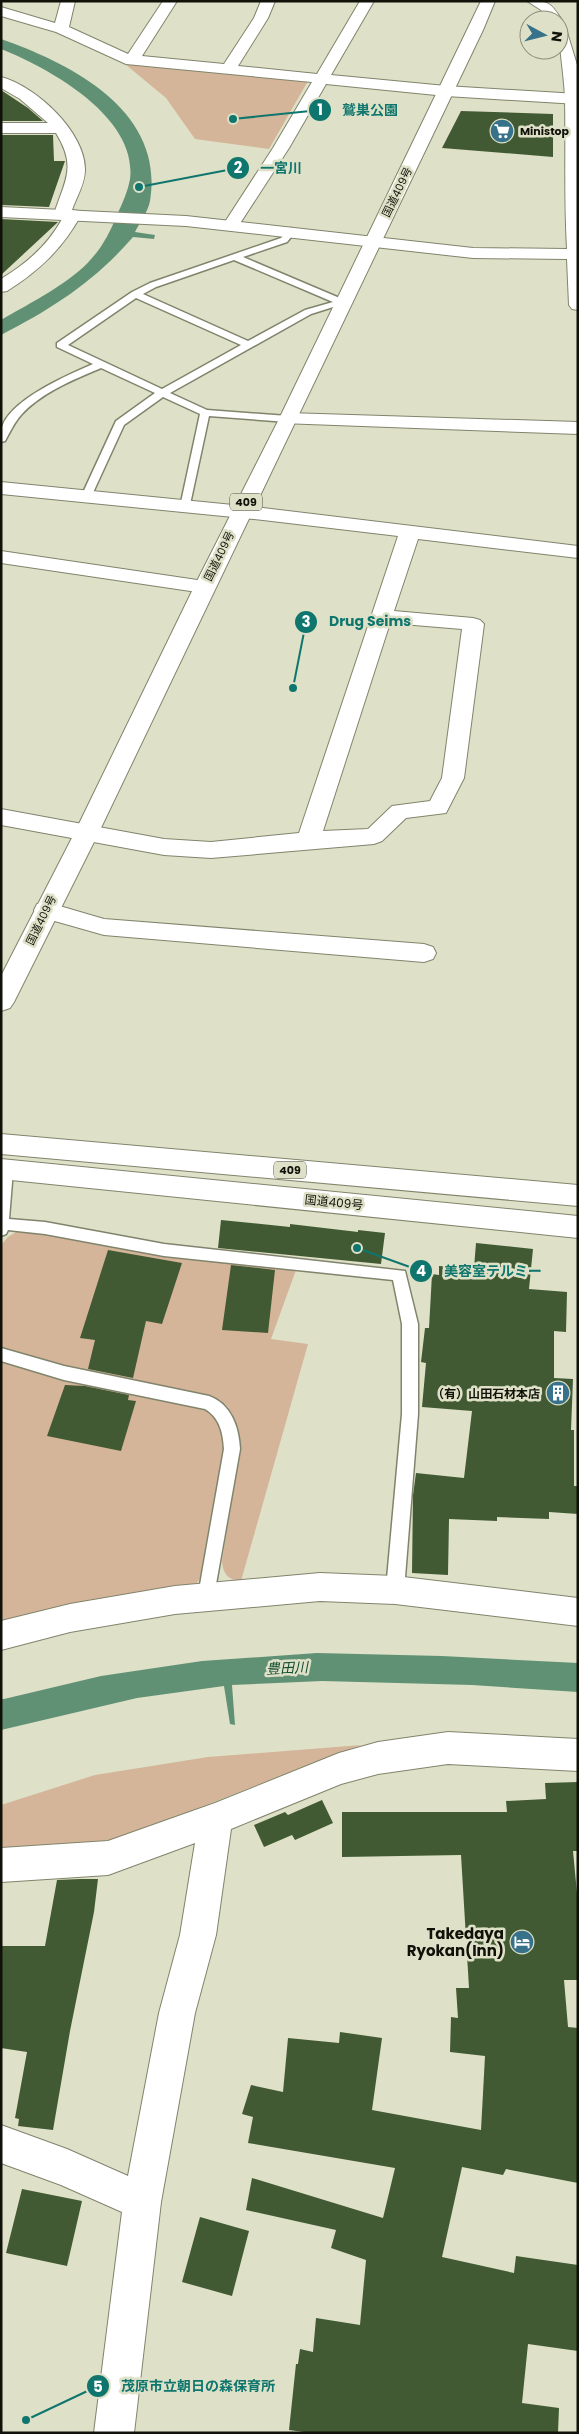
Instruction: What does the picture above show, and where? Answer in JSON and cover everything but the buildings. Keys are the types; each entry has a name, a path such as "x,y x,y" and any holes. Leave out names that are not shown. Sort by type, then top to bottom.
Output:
{"main road":[{"path":"61,29 68,1"},
{"path":"133,59 170,1"},
{"path":"228,70 261,18 268,1"},
{"path":"232,225 323,79 367,1"},
{"name":"国道409号","path":"1,1002 87,832 204,587 288,419 476,30 488,1"},
{"path":"534,1 548,10"},
{"path":"1,10 61,29 126,59 446,91 575,100"},
{"path":"569,57 575,100 578,305"},
{"path":"1,82 44,109 61,128 77,166 64,234 51,250 1,288"},
{"path":"1,128 61,128"},
{"path":"1,212 186,221 291,231 473,253 577,254"},
{"path":"288,419 578,428"},
{"path":"1,488 241,512 578,552"},
{"path":"308,840 410,532"},
{"path":"1,557 204,587"},
{"path":"1,817 164,847 211,850 308,840 374,836 400,810 438,808 453,778 473,624 382,616"},
{"path":"46,910 104,927 424,954"},
{"name":"国道409号","path":"3,1161 578,1227"},
{"name":"409","path":"3,1161 578,1196"},
{"path":"1,1636 78,1617 207,1596 320,1587 395,1590 578,1612"},
{"path":"1,1865 108,1858 216,1819 339,1769 411,1752 448,1748 578,1755"},
{"path":"114,2433 142,2202 176,2013 198,1935 216,1819"},
{"path":"1,2144 67,2168 142,2202"}],"lane":[{"path":"288,419 205,413 61,345 135,294 153,285 284,240 291,231"},
{"path":"234,257 344,302"},
{"path":"135,294 250,346"},
{"path":"86,497 120,424 162,393 250,346 308,312 344,302"},
{"path":"1,439 15,414 31,400 100,364"},
{"path":"185,506 205,413"},
{"path":"3,1161 2,1227 45,1228 164,1250 400,1275 410,1324 410,1414 395,1590"},
{"path":"1,1354 64,1373 217,1406 230,1434 232,1449 207,1596"}],"shaded area":[{"path":"125,64 308,81 269,149 195,139 166,98"},
{"path":"16,1232 54,1233 296,1270 271,1339 308,1344 241,1581 227,1576 222,1561 241,1441 228,1407 217,1399 70,1369 1,1348 1,1245"},
{"path":"1,1361 62,1380 213,1410 225,1438 200,1578 195,1586 1,1627"},
{"path":"361,1745 103,1845 1,1850 1,1805 95,1775 208,1757"}],"water":[{"path":"1,39 56,62 83,78 108,96 128,117 143,141 151,169 149,205 135,232 155,235 154,239 133,237 103,268 72,293 38,315 1,335 1,320 62,284 83,267 96,253 112,226 125,197 130,179 129,156 120,135 105,116 65,82 21,57 1,49"},
{"name":"豊田川","path":"317,1653 442,1656 578,1663 578,1692 472,1685 322,1681 232,1685 235,1725 230,1724 224,1686 137,1698 1,1730 1,1699 101,1676 202,1661"}],"place":[{"name":"鷲巣公園","path":"233,119"},
{"name":"Ministop","path":"502,131"},
{"name":"一宮川","path":"139,187"},
{"name":"Drug Seims","path":"293,688"},
{"name":"美容室テルミー","path":"357,1248"},
{"name":"（有）山田石材本店","path":"558,1393"},
{"name":"Takedaya Ryokan(Inn)","path":"522,1942"},
{"name":"茂原市立朝日の森保育所","path":"26,2420"}]}
